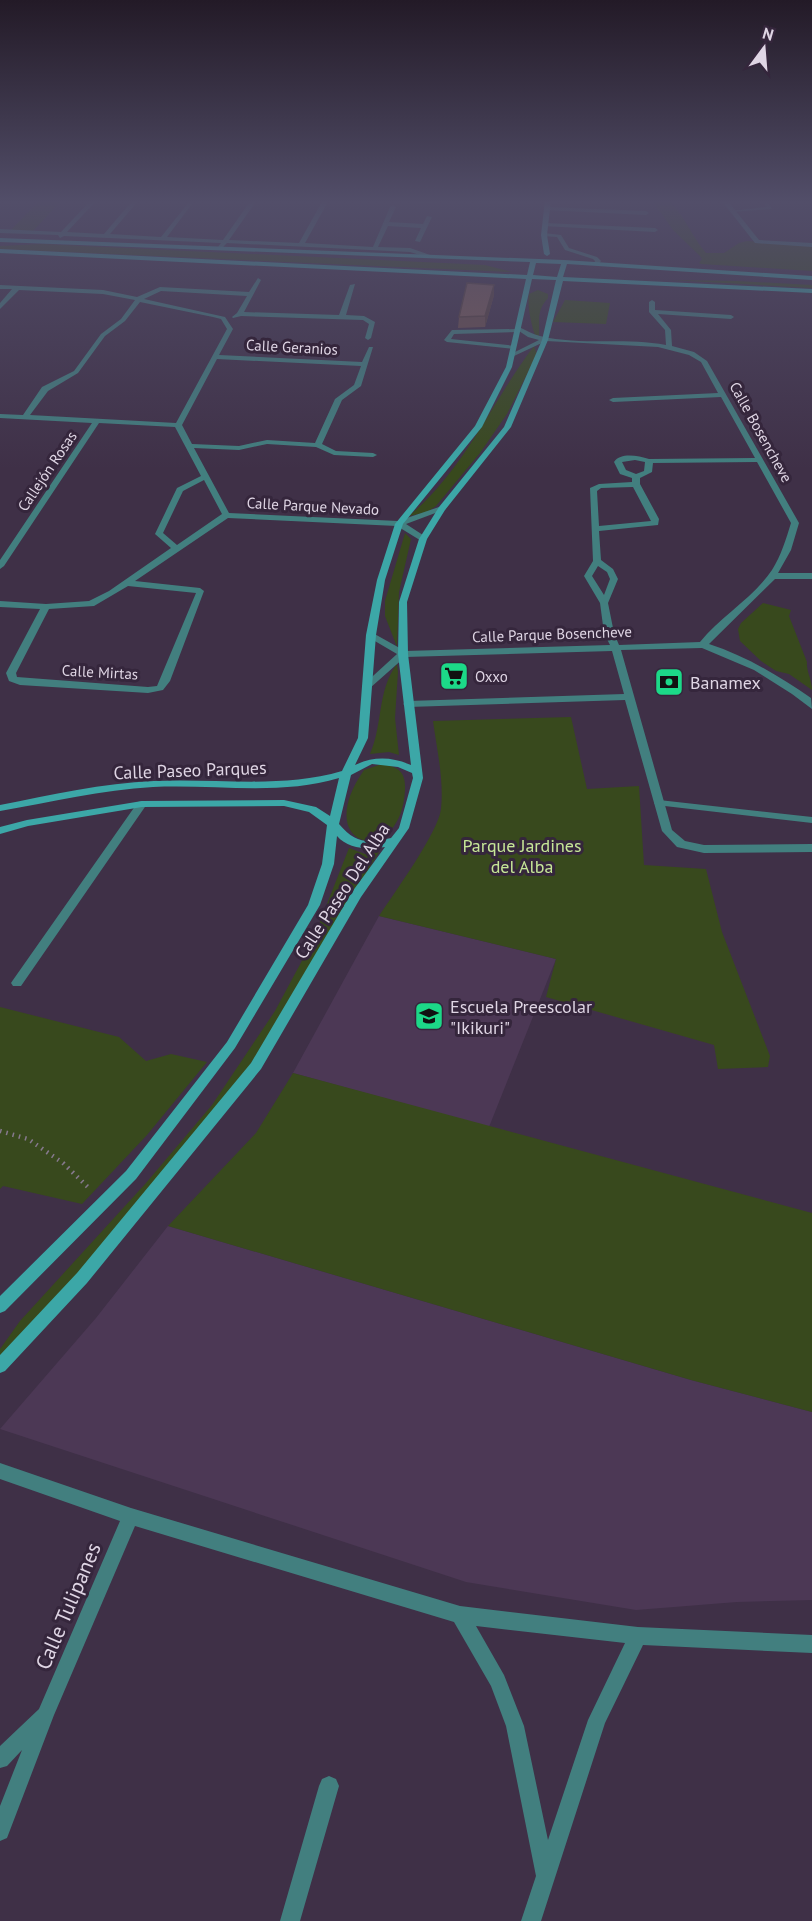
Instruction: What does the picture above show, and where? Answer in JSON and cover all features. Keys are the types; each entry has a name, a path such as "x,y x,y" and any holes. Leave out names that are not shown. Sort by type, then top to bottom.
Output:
{"street":[{"path":"0,307 16,290"},
{"path":"0,416 178,425 229,334 230,329 227,323 215,315 140,298 66,290"},
{"path":"24,417 45,389 76,372 103,335 123,321 140,298 159,290"},
{"path":"172,290 251,294"},
{"path":"227,323 240,314 253,290"},
{"path":"342,317 351,290"},
{"name":"Calle Paseo Del Alba","path":"0,1306 131,1175 231,1045 314,905 328,864 333,824 346,773 363,738 371,635 381,580 399,524 478,427 509,367 525,290"},
{"name":"Calle Paseo Del Alba","path":"0,1366 82,1278 256,1066 356,895 404,828 418,778 403,654 403,602 423,539 441,509 507,428 545,340 559,290"},
{"path":"788,290 812,291"},
{"path":"652,302 652,312 668,330 669,346"},
{"path":"652,312 731,317"},
{"path":"240,314 369,320 373,324 368,338"},
{"name":"Calle Bosencheve","path":"516,340 545,340"},
{"name":"Calle Bosencheve","path":"516,340 669,346 696,355 704,361 795,523 789,545 773,576 711,633 703,645"},
{"path":"318,445 339,399 357,386 371,348"},
{"name":"Calle Geranios","path":"216,357 365,364"},
{"path":"613,400 723,395"},
{"name":"Callejón Rosas","path":"0,566 97,421"},
{"name":"Calle Parque Nevado","path":"178,425 226,515"},
{"path":"189,446 239,448 267,442 318,445 334,453 373,455"},
{"path":"595,529 655,523 636,481 623,472 618,462 620,459 760,460"},
{"path":"648,461 648,472 636,481 599,486 593,490 597,561 588,576 604,603 609,633 615,646 667,831 681,844 704,849 812,848"},
{"path":"176,548 159,534 180,490 206,476"},
{"name":"Calle Parque Nevado","path":"46,608 91,604 127,583 226,515 399,524 441,509"},
{"name":"Calle Parque Nevado","path":"399,524 423,539"},
{"path":"597,561 615,575 615,581 604,603"},
{"path":"773,576 812,576"},
{"name":"Calle Mirtas","path":"46,608 11,673 12,679 44,684 148,690 160,688 196,606 200,591 127,583"},
{"path":"0,604 46,608"},
{"path":"367,686 403,654 371,635"},
{"name":"Calle Parque Bosencheve","path":"403,654 703,645 731,653 760,667 811,702"},
{"path":"408,704 628,697"},
{"path":"346,773 371,761 400,764 417,771"},
{"name":"Calle Paseo Parques","path":"0,808 91,791 153,784 291,784 319,781 346,773"},
{"name":"Calle Paseo Parques","path":"0,831 27,823 142,804 284,803 312,809 333,824"},
{"path":"17,982 142,804"},
{"path":"333,824 344,837 356,843 373,846 394,841"},
{"path":"0,1471 131,1516 460,1615 638,1636 812,1644"},
{"name":"Calle Tulipanes","path":"0,1831 46,1713 131,1516"},
{"path":"460,1615 498,1681 515,1726 545,1876"},
{"path":"531,1921 597,1720 638,1636"},
{"name":"Calle Tulipanes","path":"0,1759 46,1713"},
{"path":"290,1921 329,1786"}],"lane":[{"path":"452,332 516,340 447,340 452,332"},
{"path":"488,338 516,340"},
{"path":"659,803 812,820"}],"path":[{"path":"0,1131 28,1139 63,1163 103,1203"}],"shaded area":[{"name":"Escuela Preescolar \"Ikikuri\"","path":"379,916 556,959 489,1127 293,1073"},
{"path":"168,1226 691,1380 812,1412 812,1600 737,1602 636,1610 466,1582 0,1429 96,1318"}],"green space":[{"path":"538,290 548,294 540,312 539,336 535,335 529,304 529,294"},
{"path":"565,300 610,303 606,324 553,322"},
{"path":"534,346 537,354 507,414 480,453 436,506 427,512 409,516 429,498 462,457"},
{"path":"405,533 411,539 399,592 397,647 385,616 385,601"},
{"path":"763,603 791,610 789,616 807,662 812,690 789,674 776,671 761,661 740,641 738,629 741,623"},
{"path":"397,664 395,718 399,755 389,752 370,754 386,685"},
{"name":"Parque Jardines del Alba","path":"571,717 587,789 639,786 644,865 706,869 722,932 770,1056 768,1067 718,1069 714,1045 546,997 556,959 379,916 424,847 438,820 442,787 433,721"},
{"path":"382,764 397,769 403,775 405,790 400,815 389,832 376,840 362,840 352,832 347,818 350,797 364,770"},
{"path":"349,848 365,854 379,852 250,1065 70,1285 0,1360 0,1349 20,1321 146,1183 212,1105 275,1011 312,942"},
{"path":"0,1007 119,1037 146,1061 171,1054 207,1062 147,1135 82,1204 3,1186 0,1189"},
{"path":"293,1073 812,1213 812,1412 691,1380 168,1226 256,1133"}],"building":[{"path":"465,290 493,290 485,316 459,317"}],"place":[{"name":"Oxxo","path":"454,676"},
{"name":"Banamex","path":"669,682"},
{"name":"Escuela Preescolar \"Ikikuri\"","path":"429,1016"}]}
